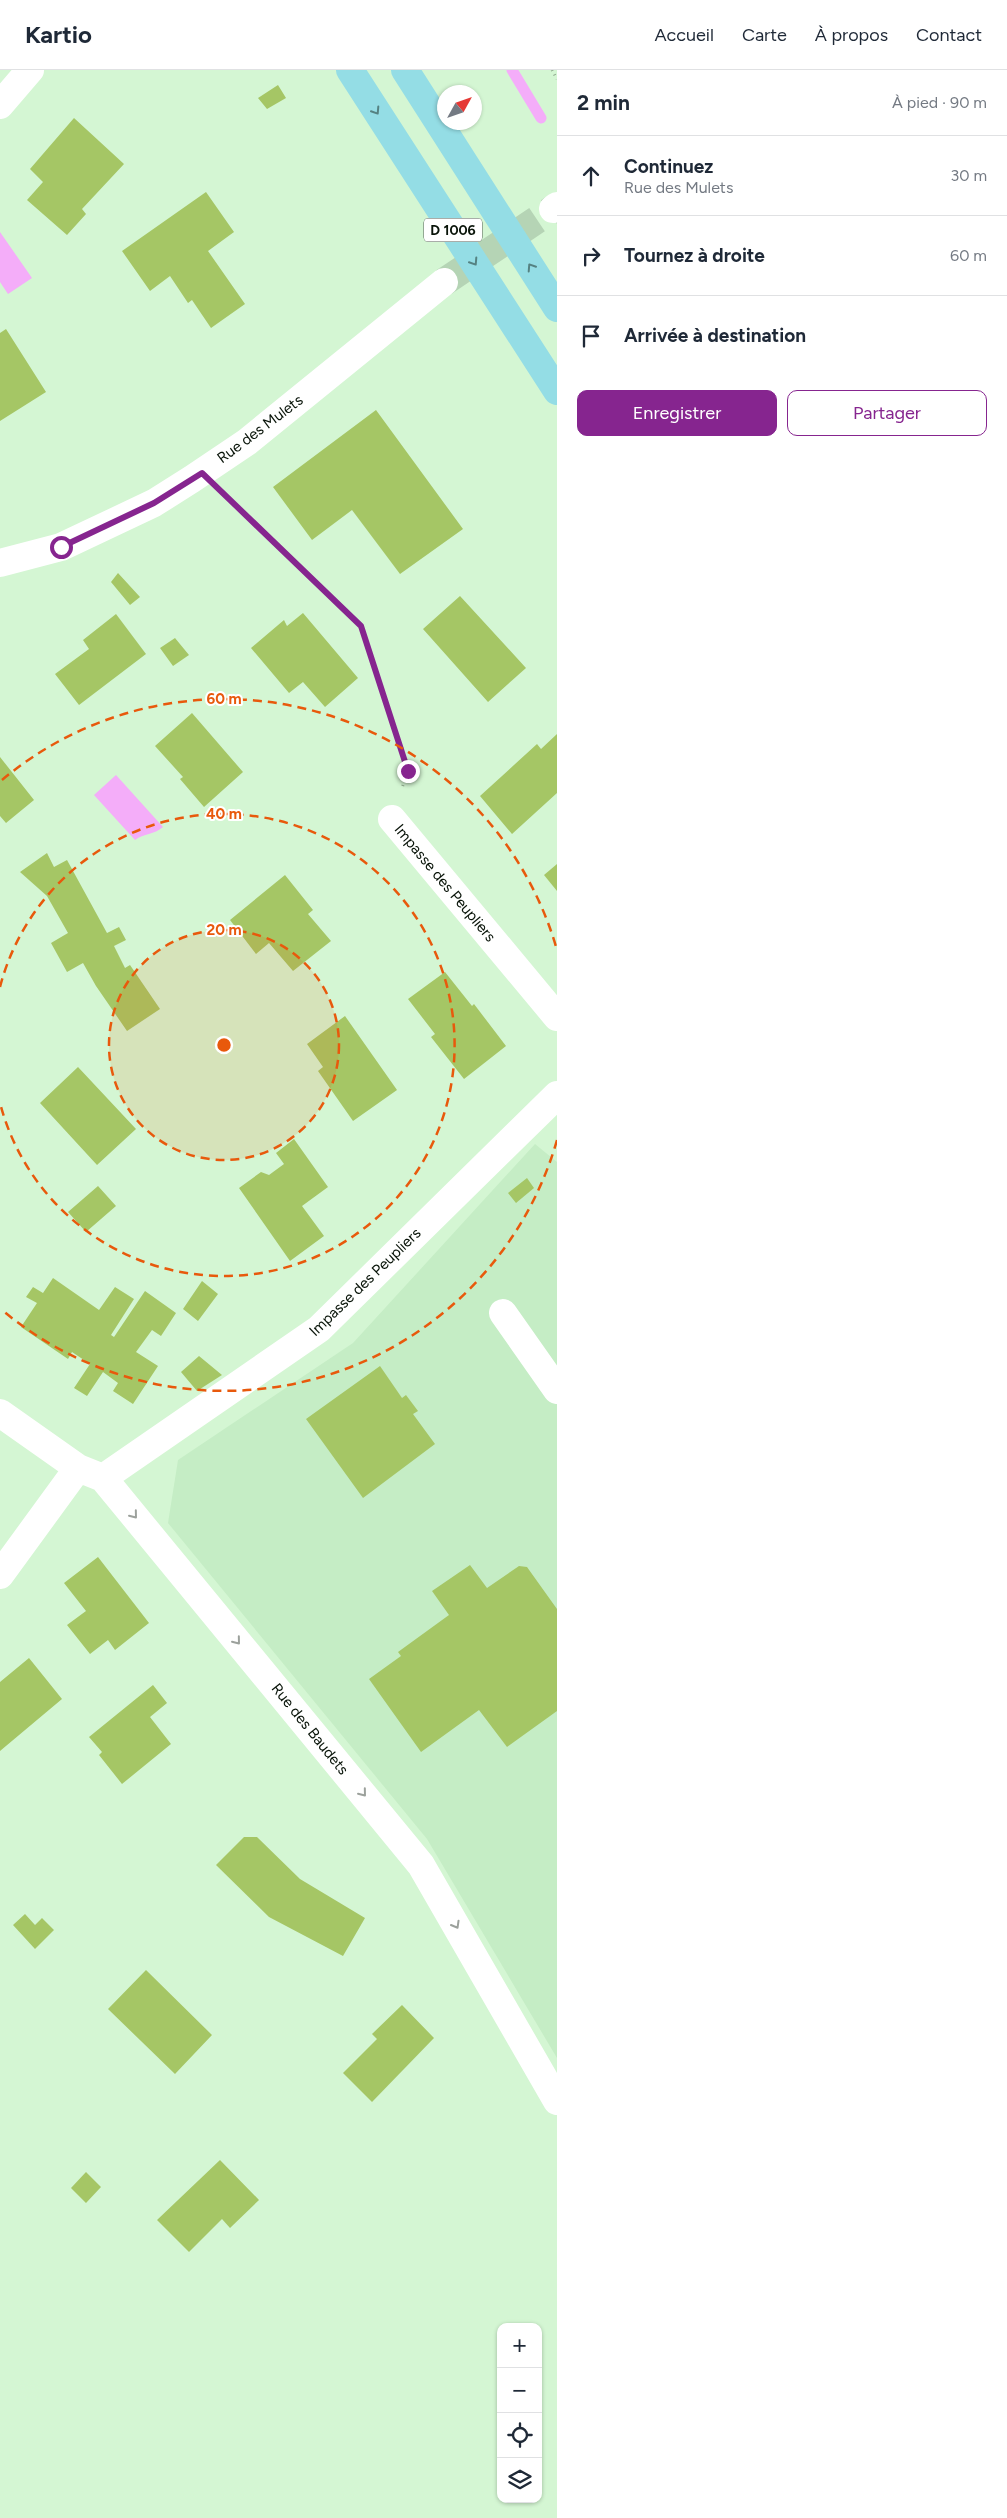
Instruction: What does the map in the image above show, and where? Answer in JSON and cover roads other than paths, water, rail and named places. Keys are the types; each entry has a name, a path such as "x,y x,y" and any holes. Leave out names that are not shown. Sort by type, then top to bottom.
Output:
{"main road":[{"name":"D 1006","path":"350,70 557,391"},
{"name":"D 1006","path":"405,70 557,308"},
{"path":"418,70 428,105"}],"street":[{"path":"0,105 30,70"},
{"name":"Rue des Mulets","path":"0,563 61,547 154,503 202,473 247,442 444,282"},
{"name":"Impasse des Peupliers","path":"392,818 557,1017"},
{"name":"Impasse des Peupliers","path":"103,1478 319,1329 557,1095"},
{"path":"503,1313 557,1390"},
{"name":"Rue des Baudets","path":"0,1413 78,1468 103,1478 421,1865 557,2100"},
{"path":"0,1575 78,1468"}],"waterway":[{"path":"512,70 541,118"}],"tunnel":[{"path":"444,282 553,209"}]}
